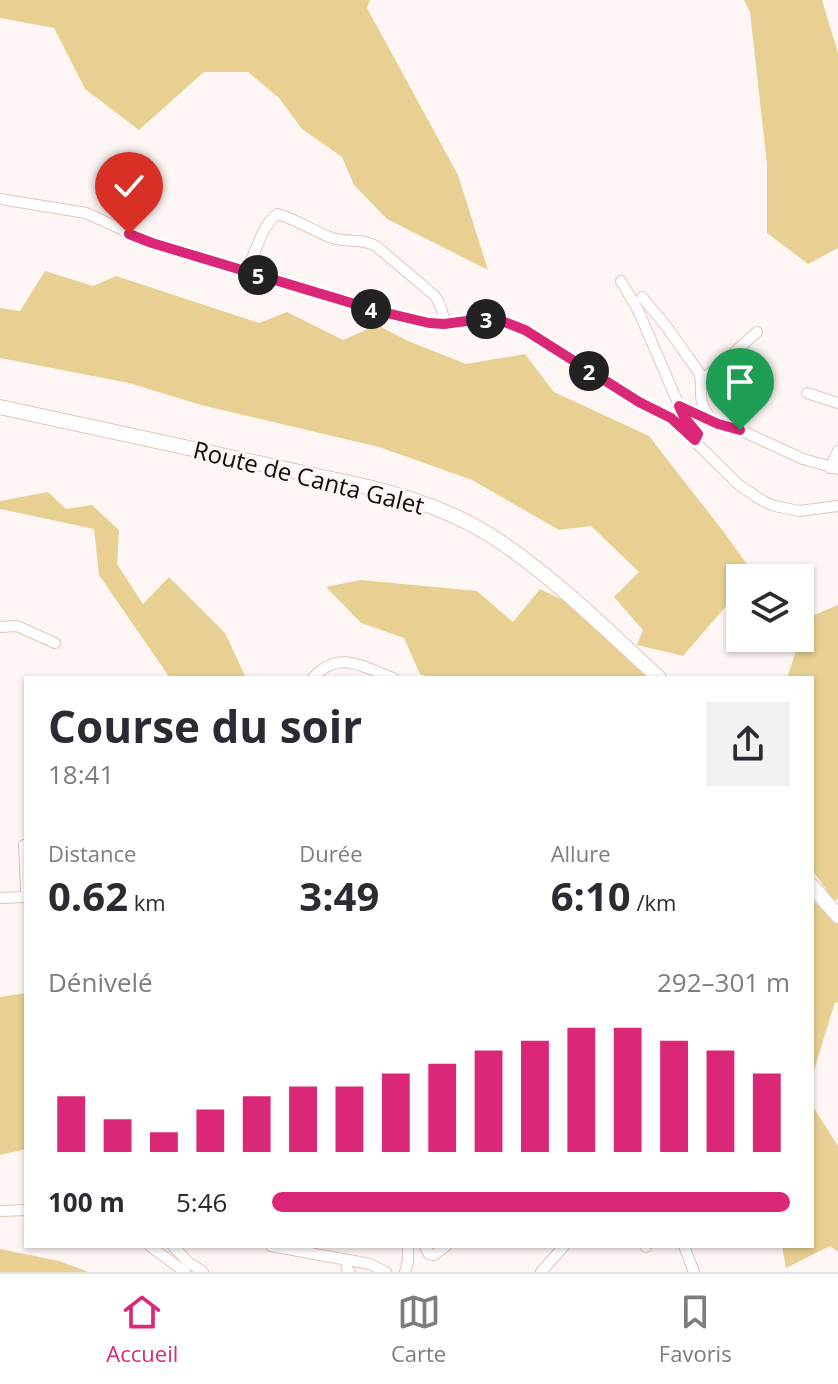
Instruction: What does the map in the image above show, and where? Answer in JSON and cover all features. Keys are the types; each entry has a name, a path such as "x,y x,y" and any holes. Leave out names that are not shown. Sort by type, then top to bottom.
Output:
{"main road":[{"name":"Route de Canta Galet","path":"0,407 391,492 451,515 498,540 532,565 657,676"},
{"path":"814,888 838,916"}],"street":[{"path":"0,199 86,213 152,243 378,311 429,323 482,319 517,326 639,402 671,418 739,485 763,501 799,511 838,506"},
{"path":"247,272 267,224 278,214 333,238 366,240 376,246 435,296 440,303 444,324"},
{"path":"621,281 638,310 684,417 698,434 695,440"},
{"path":"642,297 700,374 699,393 704,408 718,424"},
{"path":"701,380 757,332"},
{"path":"807,393 838,403"},
{"path":"679,406 803,459 834,469 838,451"},
{"path":"0,627 17,626 55,643"},
{"path":"315,676 323,667 346,661 387,676"},
{"path":"0,898 24,897"},
{"path":"0,1211 24,1210"},
{"path":"153,1248 185,1272"},
{"path":"175,1248 203,1272"},
{"path":"282,1248 370,1264 386,1272"},
{"path":"405,1272 408,1248"},
{"path":"426,1248 429,1254 434,1255 443,1248"},
{"path":"541,1272 562,1248"},
{"path":"685,1248 694,1272"},
{"path":"346,1260 350,1272"}],"shaded area":[{"path":"0,0 370,0 367,8 458,175 488,270 387,219 354,185 342,157 302,129 279,98 248,72 204,72 139,130 85,89 54,28 0,18"},
{"path":"744,0 822,0 838,53 838,248 808,264 767,233 767,165 750,12"},
{"path":"45,271 93,286 116,276 259,323 287,312 343,340 377,325 466,364 525,354 554,392 649,436 747,564 726,564 726,606 683,656 637,645 643,630 614,597 639,572 591,526 559,530 472,480 379,447 201,405 129,383 0,358 0,308 20,311"},
{"path":"48,492 66,509 92,505 119,530 117,564 143,604 169,577 225,633 245,676 169,676 99,575 94,529 0,509 0,501"},
{"path":"361,580 477,591 513,622 540,589 563,600 646,676 426,676 420,674 404,638 361,623 326,587"},
{"path":"838,605 838,899 834,900 814,873 814,676 788,676 796,652 814,652 814,615"},
{"path":"814,902 838,923 838,1003 835,1002 814,1070"},
{"path":"24,993 24,1149 0,1155 0,997"},
{"path":"814,1108 838,1146 838,1252 830,1246 786,1268 782,1248 814,1248"},
{"path":"0,1249 59,1261 89,1272 0,1272"}],"route":[{"path":"129,234 378,311 429,323 499,320 525,330 639,402 671,418 695,440 698,434 679,406 704,419 740,430"}]}
